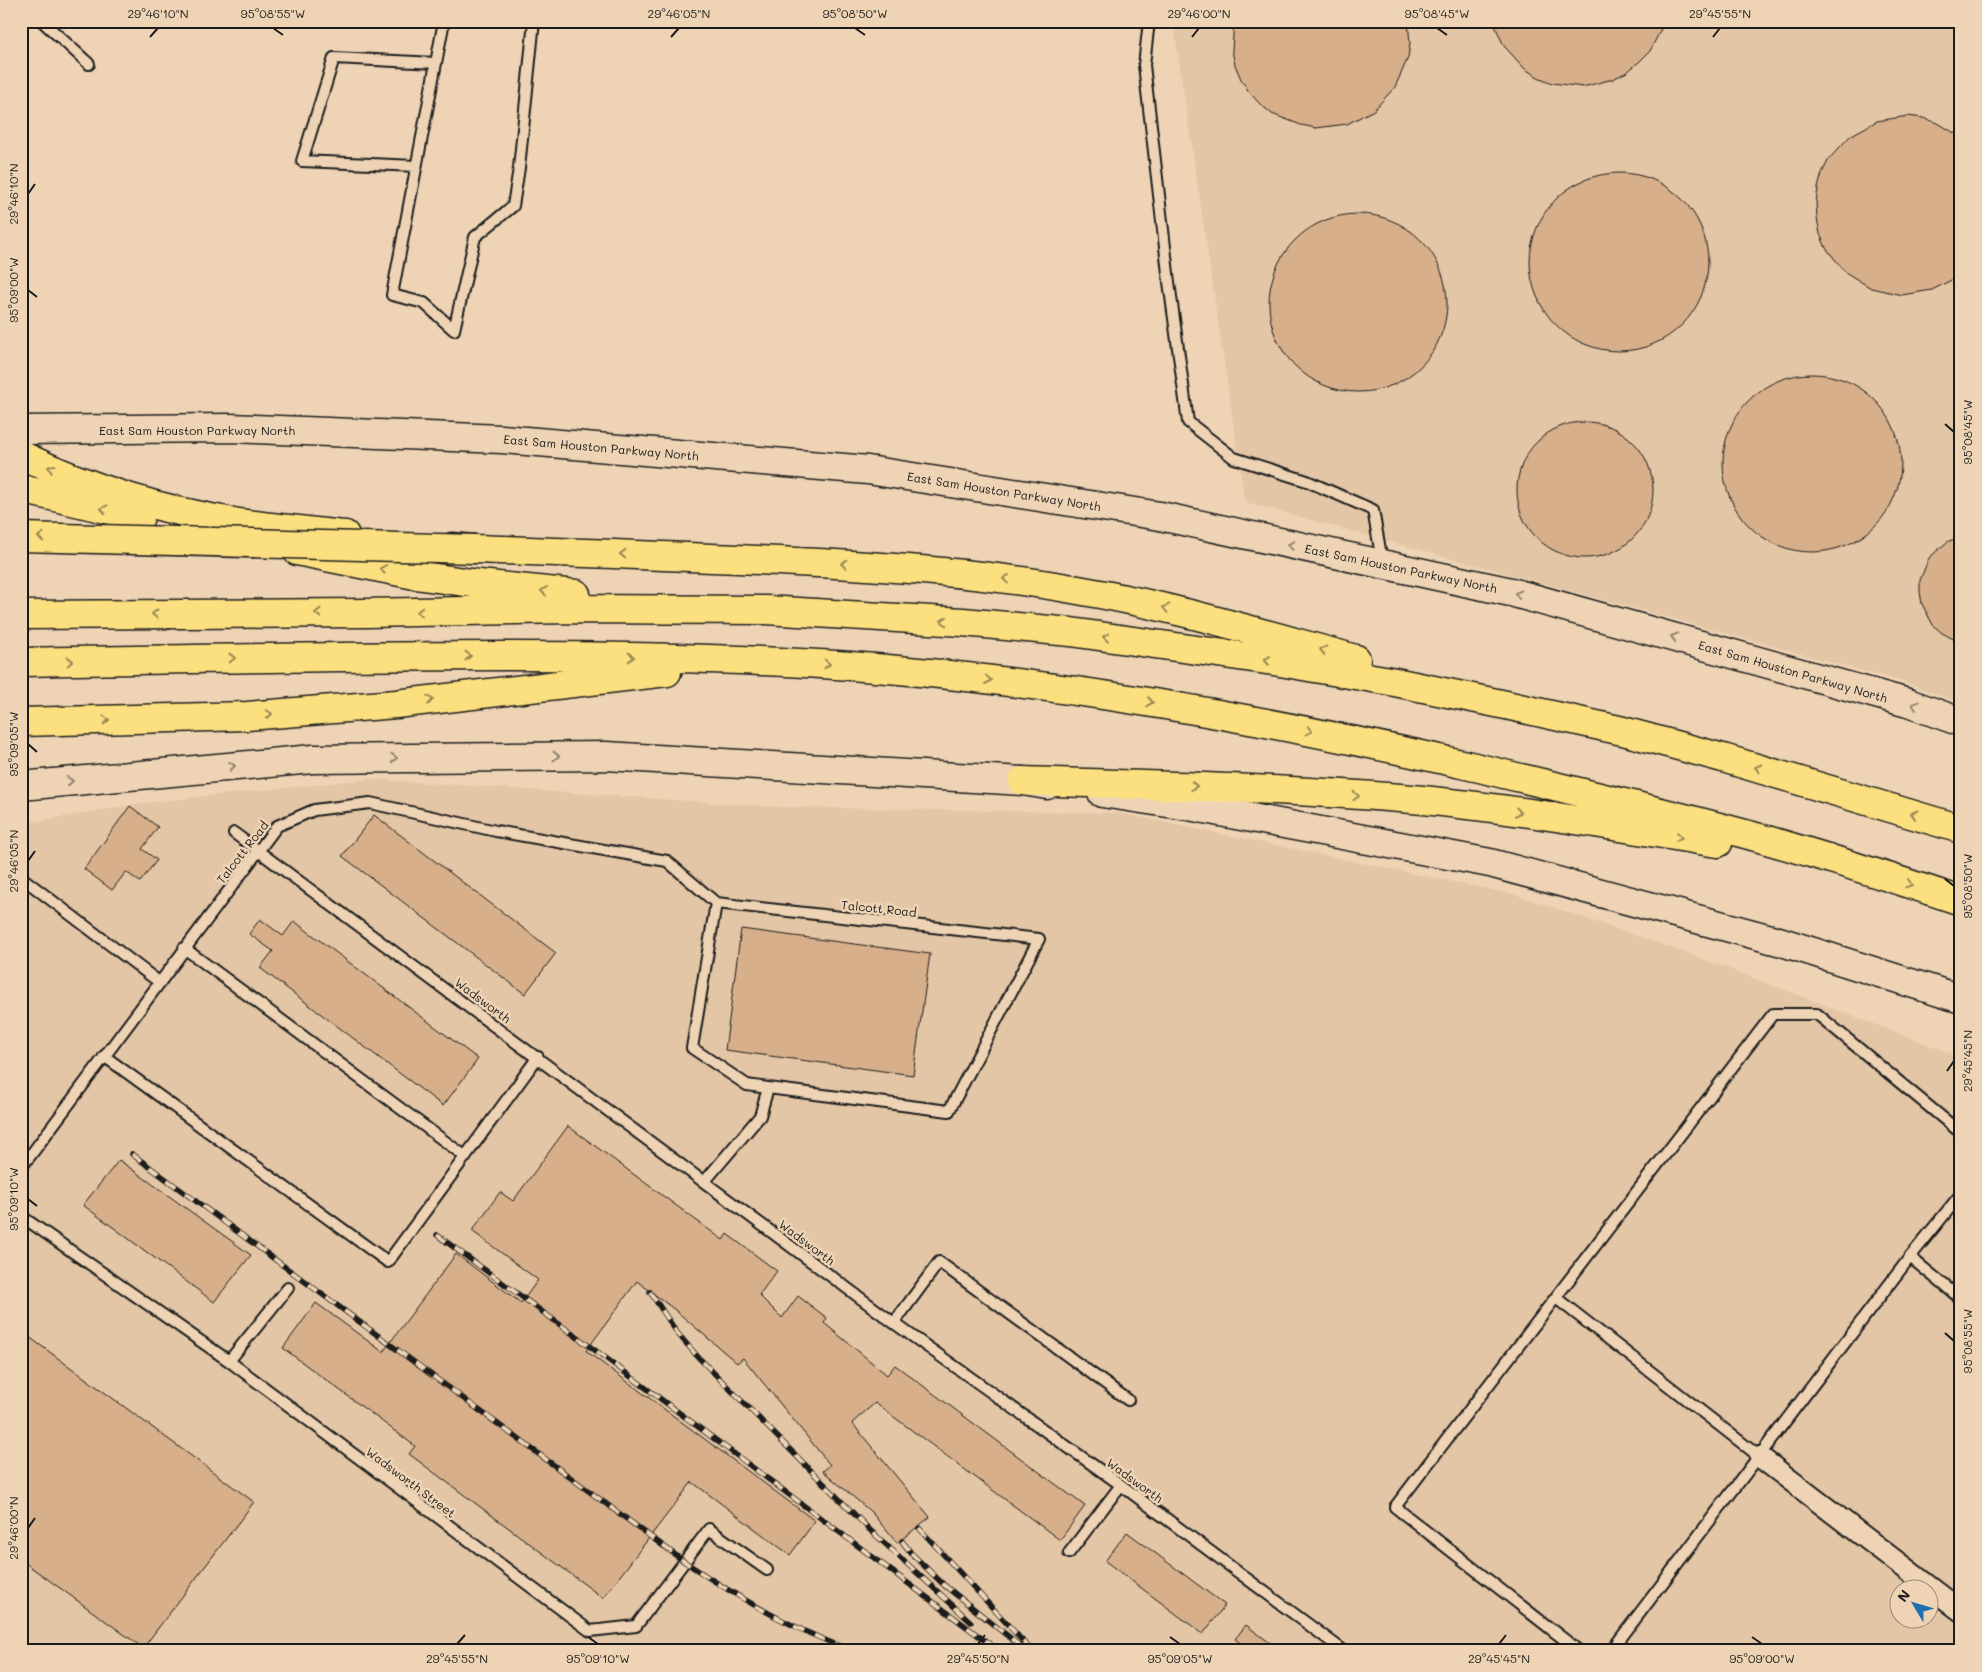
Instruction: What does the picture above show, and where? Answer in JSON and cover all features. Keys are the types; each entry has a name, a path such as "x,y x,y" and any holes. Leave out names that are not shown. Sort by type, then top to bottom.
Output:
{"highway":[{"path":"21,455 85,482 130,497 239,523 475,550"},
{"path":"21,489 177,526 415,576 580,595 766,610 973,623 1071,632 1390,681 1623,731"},
{"path":"21,537 672,556 898,568 966,574 1078,590 1184,613 1623,731 1733,761 1961,829"},
{"path":"21,615 366,613 568,609 766,610"},
{"path":"21,662 367,656 663,657 778,661 1025,684 1106,695 1285,726 1387,747 1616,800 1738,832 1961,901"},
{"path":"21,722 247,716 386,705 690,669 778,661"},
{"path":"21,714 58,722"},
{"path":"1023,781 1209,787 1401,798 1514,811 1632,829 1862,869"}],"main road":[{"name":"East Sam Houston Parkway North","path":"21,430 229,428 502,439 868,470 1160,516 1510,592 1908,703 1961,722"},
{"path":"21,786 313,759 596,756 1023,781 1194,806 1490,863 1782,942 1961,998"}],"street":[{"path":"1760,1457 1961,1611"}],"lane":[{"path":"42,21 89,64"},
{"path":"444,21 392,295 424,303 454,330 475,237 513,206 519,168 534,21"},
{"path":"1149,21 1144,64 1169,282 1188,422 1234,458 1307,481 1373,510 1383,565"},
{"path":"416,166 302,161 334,58 436,63"},
{"name":"Talcott Road","path":"21,1168 277,826 314,810 370,803 496,831 667,861 716,903 1039,938 949,1111 768,1088"},
{"name":"Wadsworth","path":"234,832 894,1323 1121,1485 1344,1651"},
{"path":"21,877 159,982"},
{"path":"704,1181 760,1116 768,1088 747,1085 692,1048 716,903"},
{"path":"184,948 466,1157"},
{"path":"1579,1651 1395,1507 1773,1014 1817,1014 1961,1133"},
{"path":"104,1056 388,1262 538,1057"},
{"path":"1611,1651 1910,1258 1961,1194"},
{"name":"Wadsworth Street","path":"21,1216 229,1361 590,1631 636,1626 709,1529 767,1570"},
{"path":"1910,1258 1961,1299"},
{"path":"894,1323 939,1262 1128,1400"},
{"path":"229,1361 288,1288"},
{"path":"1556,1298 1760,1457"},
{"path":"1069,1553 1121,1485"}],"shaded area":[{"path":"1176,21 1961,21 1961,703 1904,682 1245,502 1174,28"},
{"path":"369,779 777,807 1119,813 1517,895 1695,956 1961,1057 1961,1651 21,1651 21,824 143,803"}],"building":[{"path":"1234,21 1408,21 1410,43 1408,58 1395,87 1374,110 1347,124 1316,128 1301,125 1272,114 1249,92 1235,65 1232,50"},
{"path":"1493,21 1665,21 1650,51 1627,72 1613,79 1583,87 1552,83 1525,69 1504,46"},
{"path":"1908,116 1938,123 1961,137 1961,275 1932,290 1902,295 1871,288 1845,272 1826,248 1820,234 1816,203 1822,173 1829,159 1850,136 1877,121"},
{"path":"1619,173 1653,180 1668,188 1682,199 1693,213 1701,228 1708,262 1701,296 1693,311 1682,325 1668,336 1653,344 1619,351 1585,344 1570,336 1556,325 1545,311 1537,296 1530,262 1537,228 1545,213 1556,199 1570,188 1585,180"},
{"path":"1358,214 1392,221 1407,229 1421,240 1432,254 1440,269 1447,303 1440,337 1432,352 1421,366 1407,377 1392,385 1358,392 1324,385 1309,377 1295,366 1284,352 1276,337 1269,303 1276,269 1284,254 1295,240 1309,229 1324,221"},
{"path":"1812,374 1846,381 1861,389 1875,400 1886,414 1894,429 1901,463 1894,497 1886,512 1875,526 1861,537 1846,545 1812,552 1778,545 1763,537 1749,526 1738,512 1730,497 1723,463 1730,429 1738,414 1749,400 1763,389 1778,381"},
{"path":"1585,422 1611,427 1633,442 1648,464 1653,490 1648,516 1633,538 1611,553 1585,558 1559,553 1537,538 1522,516 1517,490 1522,464 1537,442 1559,427"},
{"path":"1961,536 1961,643 1942,633 1933,625 1922,604 1920,580 1929,558 1947,542"},
{"path":"130,806 158,827 142,849 157,860 140,882 126,872 112,890 84,869"},
{"path":"374,815 556,953 525,994 342,856"},
{"path":"260,919 283,936 294,921 478,1059 443,1106 260,968 273,951 249,934"},
{"path":"741,929 930,954 913,1075 725,1050"},
{"path":"568,1126 723,1240 727,1234 777,1271 759,1295 782,1318 798,1296 827,1318 824,1323 887,1375 895,1365 1085,1506 1060,1540 875,1403 852,1423 930,1517 897,1543 871,1512 823,1471 830,1465 743,1358 737,1363 675,1310 637,1281 586,1351 815,1521 790,1555 692,1482 603,1598 409,1454 415,1446 283,1348 316,1303 383,1352 456,1254 521,1303 538,1280 472,1231 500,1192 513,1201"},
{"path":"119,1160 251,1255 214,1302 83,1205"},
{"path":"21,1331 254,1502 143,1648 21,1560"},
{"path":"1127,1532 1225,1605 1203,1634 1105,1561"},
{"path":"1246,1625 1281,1651 1251,1651 1235,1639"}],"railway":[{"path":"132,1154 685,1562 766,1612 808,1633 853,1651"},
{"path":"437,1235 603,1356 999,1651"},
{"path":"650,1292 678,1334 698,1357 870,1530 971,1622"},
{"path":"919,1528 1032,1651"},
{"path":"902,1541 914,1557"},
{"path":"911,1553 944,1585 1019,1645"},
{"path":"744,1651 804,1651"}]}
